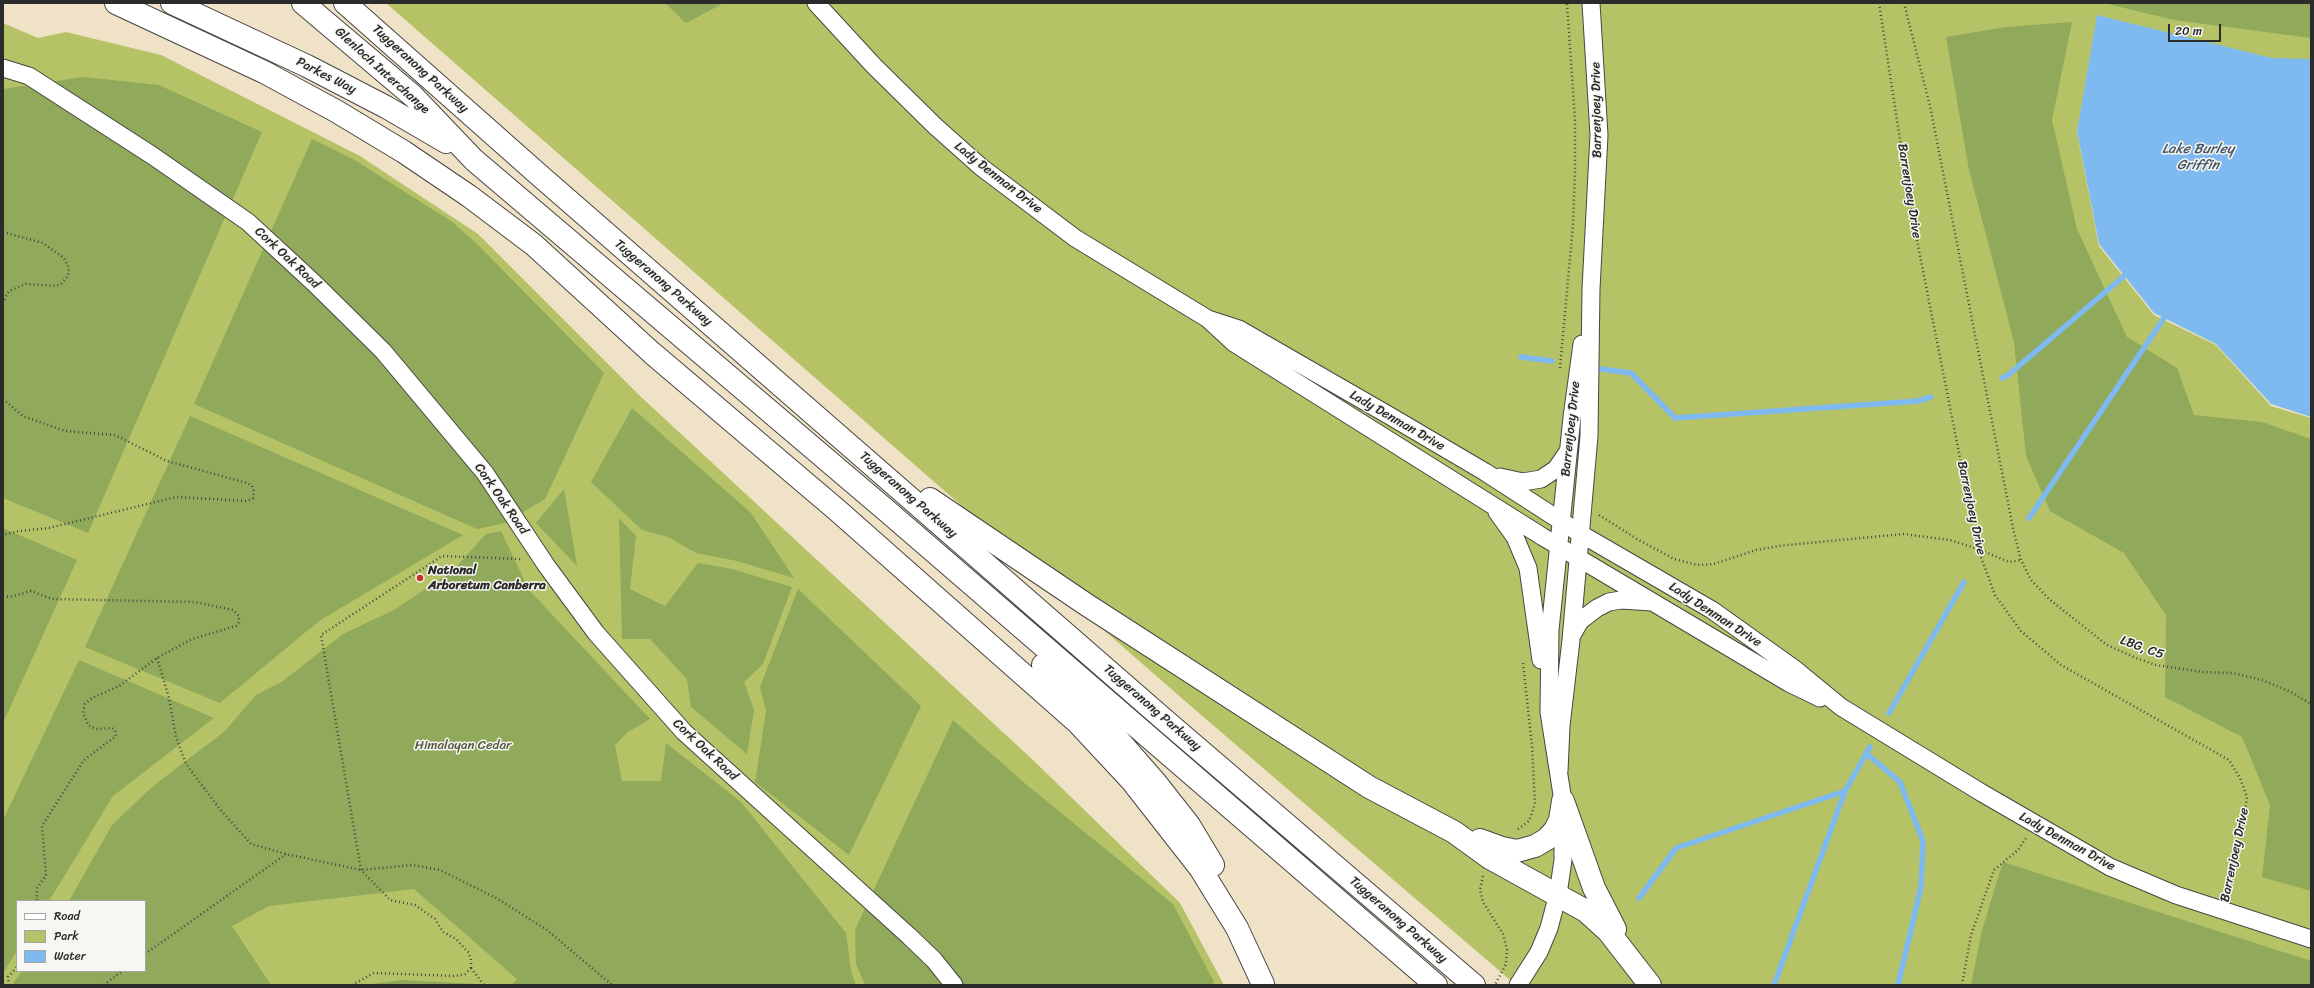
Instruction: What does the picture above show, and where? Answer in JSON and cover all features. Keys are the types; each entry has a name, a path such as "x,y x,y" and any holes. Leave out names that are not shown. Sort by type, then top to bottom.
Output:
{"highway":[{"path":"116,3 264,72 336,110 404,152 470,196 534,245 647,348 843,515 1078,722 1132,781 1204,874 1237,928 1263,985"},
{"name":"Parkes Way","path":"172,3 250,38 386,107 474,160"},
{"name":"Glenloch Interchange","path":"303,3 413,96 474,160"},
{"name":"Tuggeranong Parkway","path":"345,3 824,422 1474,985"},
{"name":"Tuggeranong Parkway","path":"474,160 887,511 1436,985"},
{"path":"824,422 900,478 1100,614 1369,787 1492,852 1586,911 1599,922 1645,979"},
{"path":"887,511 1108,728 1156,783 1189,825 1226,888 1242,924 1263,985"},
{"path":"1492,852 1522,850 1547,839 1558,825 1563,801"},
{"path":"1563,801 1581,856 1603,909 1645,979"}],"street":[{"name":"Lady Denman Drive","path":"816,3 898,91 982,167 1074,238 1208,319 1234,343 1559,546 1579,556 1789,683 1841,707 2035,825 2110,867 2176,895 2223,912 2311,939"},
{"name":"Barrenjoey Drive","path":"1581,534 1589,436 1591,289 1598,135 1591,3"},
{"name":"Cork Oak Road","path":"3,68 29,76 153,156 248,222 314,283 383,351 485,473 546,565 596,633 684,732 910,936 934,960 954,985"},
{"name":"Barrenjoey Drive","path":"1559,546 1574,392 1591,289"},
{"name":"Lady Denman Drive","path":"1208,319 1238,329 1485,472 1581,534 1712,610 1796,670 1841,707"},
{"path":"1485,472 1517,482 1530,482 1541,479 1552,473 1562,464 1569,444"},
{"path":"1490,503 1515,537 1528,568 1550,726 1563,801 1563,844 1558,894 1544,940 1534,961 1518,985"},
{"path":"1559,771 1560,726 1571,640 1581,534"},
{"path":"1550,726 1550,630 1553,590 1559,546"},
{"path":"1571,640 1580,621 1597,608 1609,602 1621,600 1654,602"}],"path":[{"path":"1559,376 1573,225 1575,170 1574,106 1567,3"},
{"name":"Barrenjoey Drive","path":"1879,3 1910,205 1978,549 1995,596 2021,631 2061,665 2229,760 2240,778 2246,797 2240,843 2223,912"},
{"name":"LBG, C5","path":"1904,3 1930,106 2012,526 2021,560 2031,580 2049,599 2107,645 2156,665 2233,673 2262,680 2291,692 2311,704"},
{"path":"3,232 43,243 67,260 69,272 65,281 56,286 26,284 10,291 3,302"},
{"path":"3,399 23,416 65,431 115,435 167,461 247,483 252,486 254,492 253,498 247,502 176,497 49,528 19,531 3,535"},
{"path":"1583,505 1637,539 1674,559 1697,565 1714,564 1756,550 1778,546 1873,536 1926,536 1950,540 1978,549 2009,562 2021,560"},
{"path":"484,985 471,968 471,959 468,952 456,940 443,932 435,920 415,905 390,900 361,870 321,635 442,556 516,558 546,565"},
{"path":"3,596 10,597 31,591 52,598 195,602 233,610 238,613 239,622 234,627 192,639 157,658 118,686 92,698 85,704 83,713 88,725 96,729 112,728 115,730 116,736 84,760 42,826 46,876 37,888 37,900"},
{"path":"1495,985 1506,964 1507,950 1503,934 1481,896 1481,884 1492,852 1505,837 1526,824 1532,816 1535,804 1532,746 1522,656"},
{"path":"157,658 169,698 176,737 186,764 219,808 251,844 286,854 361,870 412,865 440,870 498,899 547,930 612,985"},
{"path":"1962,985 1971,936 1994,870 2018,850 2035,825"},
{"path":"146,953 286,854"},
{"path":"9,985 8,977 16,968"},
{"path":"352,985 374,974 454,976 465,974 471,968"},
{"path":"104,985 121,972"}],"green space":[{"path":"386,3 2311,3 2311,60 2272,59 2097,17 2077,132 2099,246 2154,315 2216,345 2271,406 2311,418 2311,985 1516,985 1193,708"},
{"path":"665,3 724,3 686,23"},
{"path":"2104,3 2311,3 2311,38 2174,20"},
{"path":"2072,22 2052,120 2077,229 2127,337 2177,368 2194,415 2262,422 2311,439 2311,891 2262,877 2270,805 2242,737 2165,697 2166,615 2124,553 2050,511 2026,456 2014,342 1969,170 1946,37 2006,27"},
{"name":"National Arboretum Canberra","path":"3,23 38,38 66,32 161,55 360,156 478,234 639,395 1034,761 1180,903 1224,985 3,985"},
{"path":"83,77 159,85 262,132 88,533 3,498 3,89"},
{"path":"312,139 353,159 451,221 476,243 604,373 545,499 505,523 477,529 194,404"},
{"path":"632,408 751,513 794,578 737,561 696,553 668,537 642,530 591,482"},
{"path":"190,416 463,535 319,621 220,703 85,647"},
{"path":"564,489 577,566 536,523"},
{"path":"619,518 636,536 630,589 665,606 698,563 732,569 792,587 763,664 744,682 754,710 747,754 691,707 687,679 650,639 622,639"},
{"path":"3,528 77,560 3,723"},
{"name":"Himalayan Cedar","path":"501,531 529,590 650,719 628,732 615,745 622,781 661,781 666,743 741,802 846,933 851,971 856,985 512,985 517,979 414,889 269,906 232,926 271,985 12,985 21,972 146,972 146,900 70,900 112,825 152,787 225,731 256,695 283,681 343,634 394,610 445,576 457,566 486,534"},
{"path":"798,589 921,706 849,855 755,782 766,711 760,687"},
{"path":"79,660 214,718 113,796 50,900 16,900 16,953 3,973 3,820"},
{"path":"953,720 1028,786 1173,904 1214,982 1212,985 865,985 856,964 855,930"},
{"path":"2003,862 2311,961 2311,985 1971,985 1982,930"},
{"path":"402,980 477,984 480,985 365,985"}],"water":[{"name":"Lake Burley Griffin","path":"2097,15 2272,58 2311,59 2311,417 2271,404 2216,344 2154,313 2099,244 2077,131"}],"waterway":[{"path":"2002,378 2007,376 2124,276"},
{"path":"2029,518 2164,318"},
{"path":"1521,357 1552,361"},
{"path":"1601,369 1631,373 1675,418 1918,401 1931,397"},
{"path":"1889,713 1964,582"},
{"path":"1639,898 1676,848 1845,791 1870,747"},
{"path":"1866,753 1900,782 1923,841 1921,887 1898,985"},
{"path":"1774,985 1845,791"}],"place":[{"name":"National Arboretum Canberra","path":"420,578"}]}
